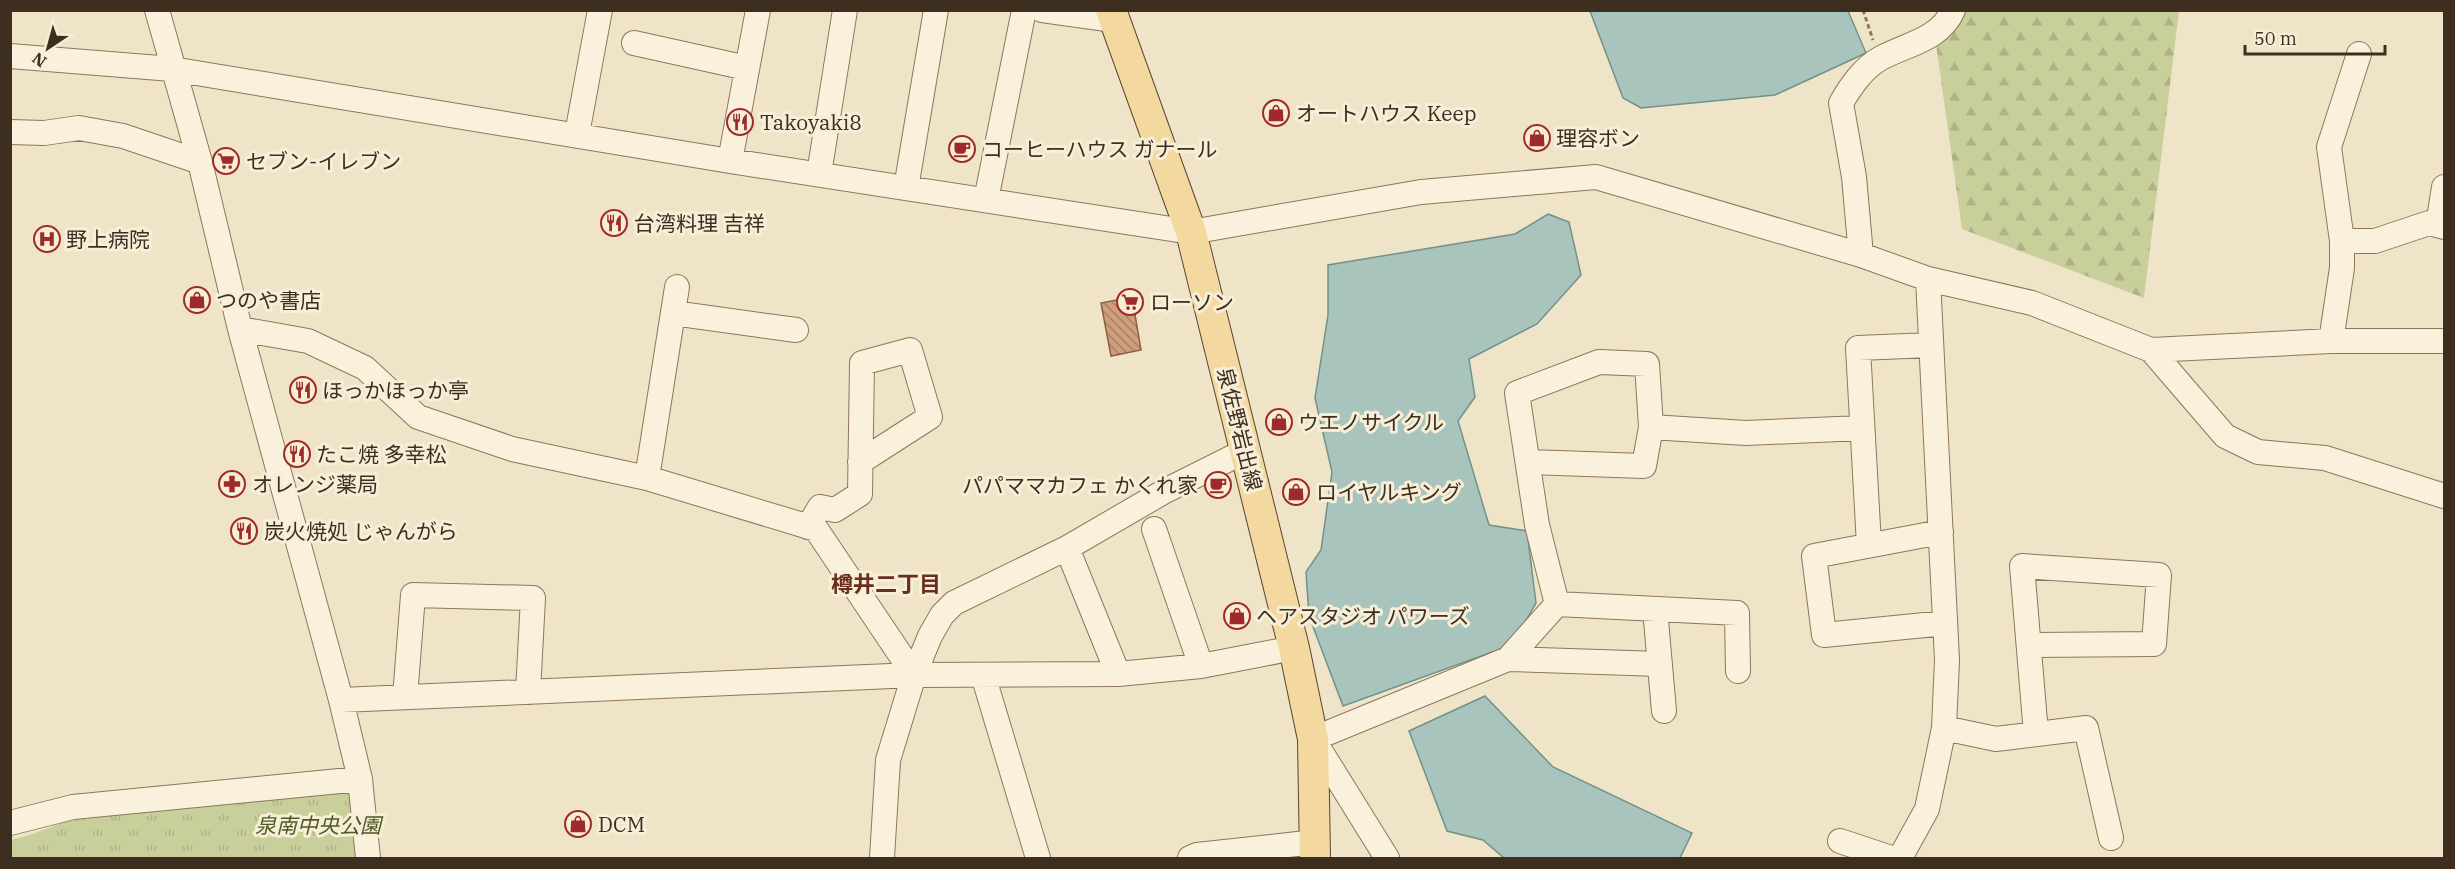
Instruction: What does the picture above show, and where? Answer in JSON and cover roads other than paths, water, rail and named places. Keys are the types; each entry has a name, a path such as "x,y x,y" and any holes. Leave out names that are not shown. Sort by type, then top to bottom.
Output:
{"main road":[{"name":"泉佐野岩出線","path":"1112,15 1191,232 1294,648 1313,739 1315,850"}],"street":[{"path":"157,10 200,162 240,329 341,700 360,779 368,858"},
{"path":"577,134 600,10"},
{"path":"730,161 758,10"},
{"path":"819,174 845,10"},
{"path":"906,188 936,10"},
{"path":"986,200 1024,10"},
{"path":"1042,10 1112,15"},
{"path":"1861,255 1854,177 1841,103 1856,79 1879,59 1939,32 1949,20 1953,10"},
{"path":"634,43 747,68"},
{"path":"2331,341 2342,268 2342,241 2329,147 2359,54"},
{"path":"10,56 172,69 730,161 1191,232 1421,192 1596,177 1861,255 1928,279 2032,303 2151,351 2331,341 2445,341"},
{"path":"10,132 44,133 79,128 123,136 200,162"},
{"path":"2342,241 2375,241 2429,223 2441,226 2445,187"},
{"path":"1900,858 1927,809 1944,728 1947,660 1928,279"},
{"path":"647,478 677,287"},
{"path":"673,313 796,330"},
{"path":"240,329 308,341 365,368 418,417 512,449 647,478 816,529 914,675"},
{"path":"1869,545 1858,348 1931,345"},
{"path":"2151,351 2225,436 2258,452 2325,458 2445,496"},
{"path":"1529,462 1644,466 1651,427 1647,364 1599,362 1517,393 1537,525 1557,604"},
{"path":"1651,427 1746,433 1862,428"},
{"path":"882,858 888,760 914,675 930,636 942,615 954,603 1067,548 1165,491 1245,451"},
{"path":"808,527 820,507 835,510 860,494 860,462"},
{"path":"1154,529 1201,666"},
{"path":"1941,532 1814,556 1824,635 1945,623"},
{"path":"1067,548 1118,674"},
{"path":"2029,645 2154,644 2159,575 2022,566 2036,734"},
{"path":"405,697 412,595 533,598 528,692"},
{"path":"1557,604 1737,613 1737,671"},
{"path":"1508,659 1557,604"},
{"path":"1655,609 1664,711"},
{"path":"341,700 914,675 1118,674 1201,666 1294,648"},
{"path":"1387,858 1313,739 1508,659 1660,664"},
{"path":"983,675 1038,858"},
{"path":"1944,728 1996,739 2086,728 2111,838"},
{"path":"10,823 73,807 360,779"},
{"path":"1840,841 1891,858"},
{"path":"1190,858 1197,855 1315,850"}],"water":[{"path":"1590,11 1848,11 1866,53 1775,95 1641,108 1623,98"},
{"path":"1548,214 1569,222 1581,275 1537,324 1469,359 1475,397 1458,421 1489,525 1527,531 1536,603 1512,645 1343,706 1309,616 1306,572 1321,550 1332,472 1315,398 1328,315 1328,265 1515,234"},
{"path":"1485,696 1553,767 1692,833 1680,858 1504,858 1483,840 1447,831 1409,731"}],"place":[{"name":"オートハウス Keep","path":"1276,113"},
{"name":"Takoyaki8","path":"740,122"},
{"name":"理容ボン","path":"1537,138"},
{"name":"コーヒーハウス ガナール","path":"962,149"},
{"name":"セブン-イレブン","path":"226,161"},
{"name":"台湾料理 吉祥","path":"614,223"},
{"name":"野上病院","path":"47,239"},
{"name":"つのや書店","path":"197,300"},
{"name":"ローソン","path":"1130,302"},
{"name":"ほっかほっか亭","path":"303,390"},
{"name":"ウエノサイクル","path":"1279,422"},
{"name":"たこ焼 多幸松","path":"297,454"},
{"name":"オレンジ薬局","path":"232,484"},
{"name":"パパママカフェ かくれ家","path":"1218,485"},
{"name":"ロイヤルキング","path":"1296,492"},
{"name":"炭火焼処 じゃんがら","path":"244,531"},
{"name":"ヘアスタジオ パワーズ","path":"1237,616"},
{"name":"DCM","path":"578,824"}],"district":[{"name":"樽井二丁目","path":"886,583"}],"park label":[{"name":"泉南中央公園","path":"318,825"}]}
